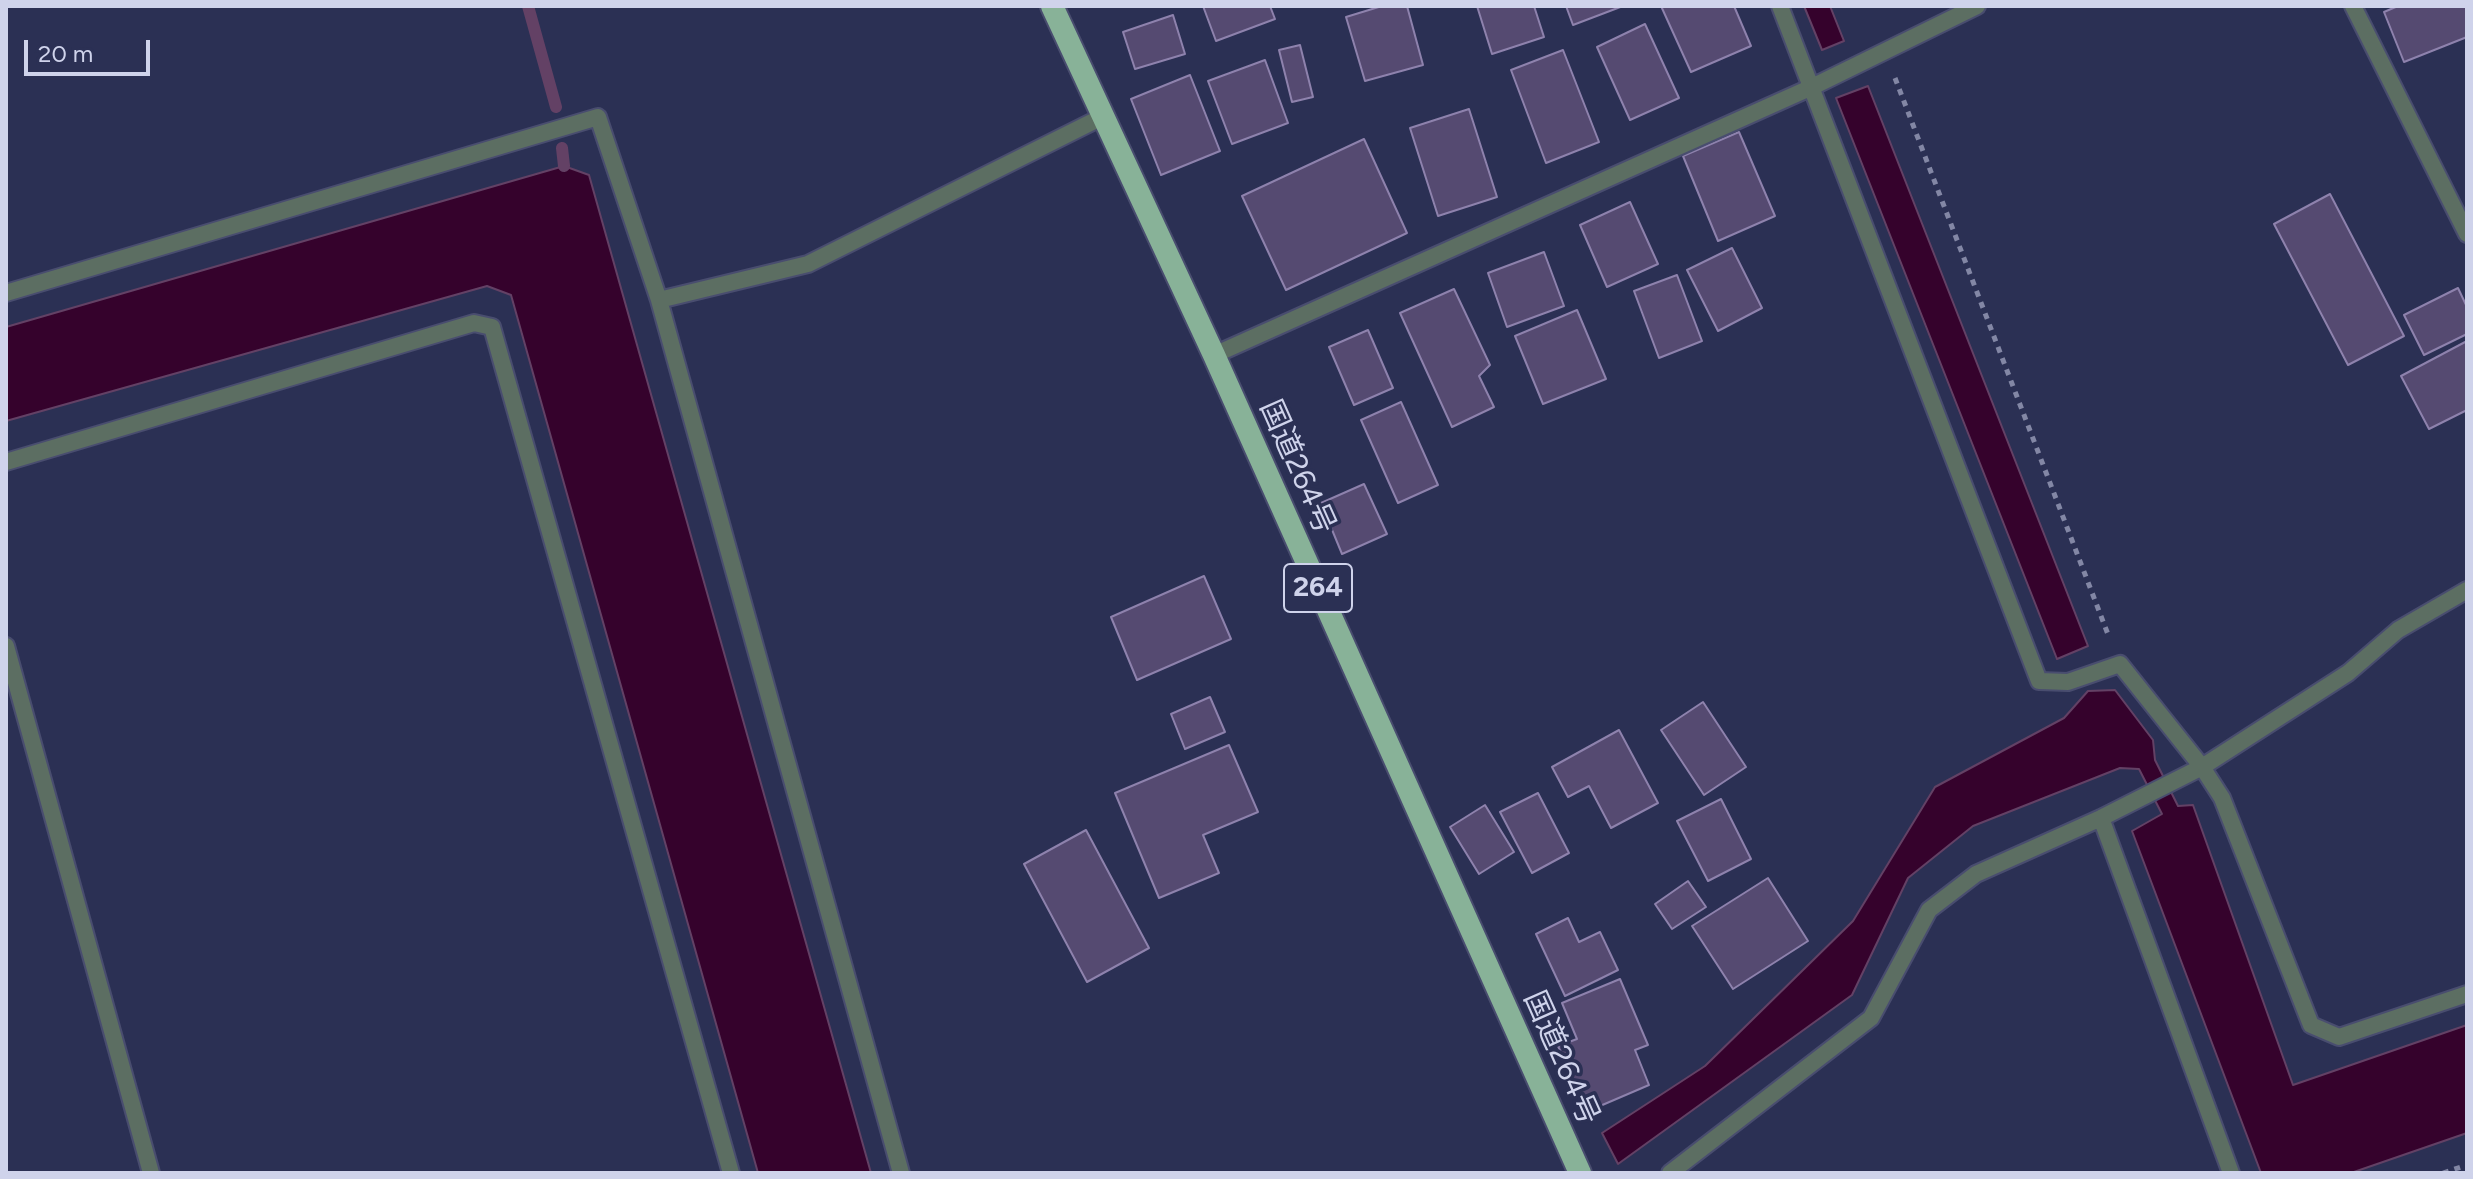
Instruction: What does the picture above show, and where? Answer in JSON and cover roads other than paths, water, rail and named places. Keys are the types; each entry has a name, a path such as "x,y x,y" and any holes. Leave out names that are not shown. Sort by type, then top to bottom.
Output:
{"highway":[{"name":"国道264号","path":"1052,6 1214,355 1580,1173"}],"street":[{"path":"1780,6 2039,681 2068,682 2120,664 2202,767 2222,798 2311,1025 2339,1037 2467,994"},
{"path":"1214,355 1812,87 1977,6"},
{"path":"2353,6 2467,234"},
{"path":"659,300 808,264 1104,116"},
{"path":"6,293 598,117 659,300 901,1173"},
{"path":"6,462 474,323 492,327 731,1173"},
{"path":"1670,1173 1871,1018 1929,910 1976,874 2101,818 2202,767 2348,673 2398,630 2467,590"},
{"path":"6,646 151,1173"},
{"path":"2101,818 2231,1173"}],"waterway":[{"path":"528,6 556,107"},
{"path":"562,148 564,166"}]}
